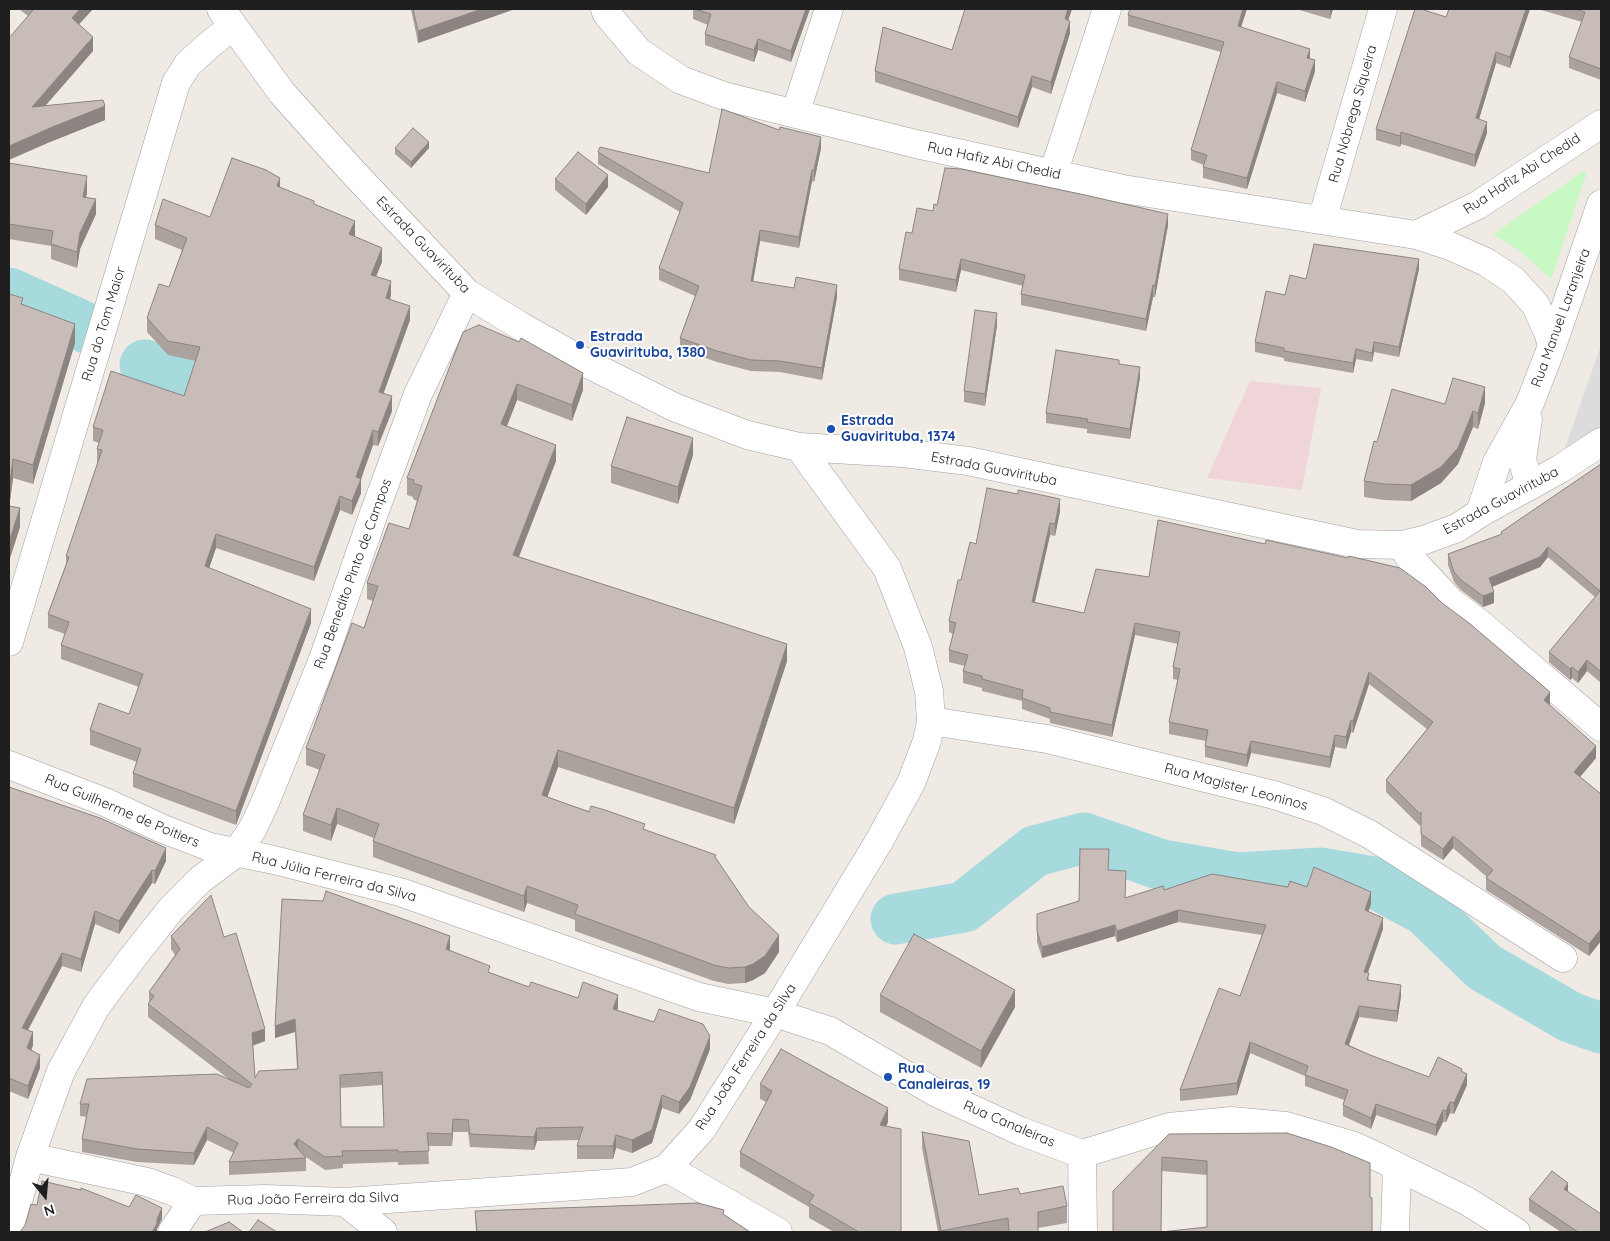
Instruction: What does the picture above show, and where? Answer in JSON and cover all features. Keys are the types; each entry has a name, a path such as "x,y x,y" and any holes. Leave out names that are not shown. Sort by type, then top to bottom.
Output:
{"street":[{"name":"Rua Hafiz Abi Chedid","path":"605,9 607,14 639,52 681,80 724,96 916,144 1123,189 1416,235 1450,246 1486,262 1513,280 1535,304 1548,332 1552,346"},
{"path":"795,114 829,9"},
{"path":"1053,174 1107,9"},
{"name":"Rua Nóbrega Siqueira","path":"1322,220 1383,9"},
{"name":"Estrada Guavirituba","path":"227,17 294,107 467,293 572,356 674,407 747,435 799,447 903,453 968,461 1358,544 1402,545 1424,540 1457,528 1480,512 1560,469 1601,442"},
{"name":"Rua do Tom Maior","path":"9,642 176,83 188,64 209,45 227,17"},
{"name":"Rua Hafiz Abi Chedid","path":"1416,235 1478,205 1601,124"},
{"name":"Rua Manuel Laranjeira","path":"1480,512 1497,462 1530,403 1552,346 1601,204"},
{"name":"Rua Benedito Pinto de Campos","path":"236,853 252,830 274,780 322,662 418,394 467,293"},
{"name":"Rua Manuel Laranjeira","path":"1530,403 1522,459 1530,486"},
{"name":"Rua João Ferreira da Silva","path":"30,1158 146,1182 193,1201 265,1199 345,1202 632,1182 668,1168 702,1129 775,1014 872,852 911,783 927,741 931,721 929,691 918,647 886,568 799,447"},
{"path":"1402,545 1409,558 1451,602 1479,623 1601,726"},
{"name":"Rua Magister Leoninos","path":"931,721 1056,742 1274,795 1323,811 1369,834 1563,958"},
{"name":"Rua Guilherme de Poitiers","path":"9,765 105,802 163,829 210,847 236,853"},
{"name":"Rua Júlia Ferreira da Silva","path":"10,1232 30,1158 61,1071 97,1005 172,908 202,880 236,853 274,860 400,892 699,997 775,1014"},
{"name":"Rua Canaleiras","path":"775,1014 830,1031 935,1092 1020,1131 1082,1154"},
{"path":"1083,1232 1082,1154 1169,1127 1231,1121 1286,1126 1354,1146 1466,1202 1516,1232"},
{"path":"1394,1232 1397,1167"},
{"path":"668,1168 778,1232"},
{"path":"172,1232 193,1201"},
{"path":"345,1202 383,1232"}],"shaded area":[{"path":"1601,345 1601,443 1561,459"},
{"path":"1250,381 1321,388 1302,490 1207,478"}],"green space":[{"path":"1582,172 1587,172 1551,279 1519,250 1494,235"}],"building":[{"path":"34,9 80,9 72,18 93,37 32,107 103,100 105,106 9,146 9,38"},
{"path":"413,9 482,9 418,31"},
{"path":"695,9 806,9 791,51 758,39 754,50 705,34 711,14"},
{"path":"965,9 1068,9 1065,19 1070,21 1051,82 1032,76 1018,117 875,71 883,27 952,50"},
{"path":"1130,9 1243,9 1238,26 1310,49 1307,58 1315,60 1305,91 1277,82 1247,178 1203,167 1207,155 1191,150 1224,42 1128,15"},
{"path":"1415,9 1446,17 1449,9 1526,9 1510,57 1496,52 1476,118 1487,122 1475,155 1401,132 1400,136 1376,129"},
{"path":"1574,9 1601,9 1601,69 1569,57 1585,12"},
{"path":"722,109 779,130 780,127 821,137 814,170 812,170 799,237 760,230 751,281 794,288 796,277 837,285 822,368 780,361 751,360 680,338 699,286 659,268 683,203 598,152 600,147 709,173"},
{"path":"413,128 429,142 411,162 395,148"},
{"path":"578,152 608,175 586,204 555,179"},
{"path":"232,158 266,170 280,178 277,186 355,221 349,234 382,248 371,275 391,281 386,298 410,306 379,392 392,396 378,432 373,430 356,477 361,479 352,501 340,496 314,567 216,534 205,566 311,609 236,811 133,773 141,749 90,730 99,703 129,714 143,674 61,645 69,622 48,614 69,557 66,556 102,450 97,449 103,430 93,427 111,371 184,396 200,347 168,341 147,318 159,284 169,287 187,238 155,225 163,199 210,217"},
{"path":"9,163 87,176 83,197 96,199 80,233 77,252 51,244 53,231 9,224"},
{"path":"945,168 961,169 1168,214 1155,286 1153,285 1146,319 1021,294 1025,275 961,259 956,280 899,269 906,232 912,233 917,208 933,211 934,204 937,205"},
{"path":"1314,244 1419,259 1399,347 1374,342 1372,353 1356,349 1353,363 1284,351 1284,348 1255,342 1266,291 1285,295 1290,275 1306,279"},
{"path":"9,294 23,298 21,304 75,324 33,465 13,459 9,490"},
{"path":"975,310 997,313 985,394 964,391"},
{"path":"479,325 519,342 521,338 583,373 572,405 517,384 501,424 556,445 513,555 787,644 734,808 558,750 542,795 589,812 591,806 605,810 645,824 643,829 716,855 715,857 749,907 779,935 765,956 753,964 745,967 728,968 714,965 575,914 578,905 527,886 524,896 373,841 379,824 337,808 331,825 303,815 325,755 306,748 352,623 364,628 378,586 367,583 389,523 409,529 422,486 413,483 414,480 407,478 463,332"},
{"path":"1056,350 1119,360 1119,364 1140,367 1130,429 1087,422 1088,419 1046,413"},
{"path":"1453,378 1485,387 1478,413 1473,411 1458,448 1441,467 1411,485 1364,481 1374,441 1377,442 1392,389 1445,404"},
{"path":"627,417 693,438 678,487 611,466"},
{"path":"1601,464 1601,672 1587,660 1578,672 1572,667 1570,669 1549,652 1600,591 1548,547 1540,557 1489,578 1494,592 1483,596 1461,580 1454,572 1448,554 1502,534 1501,532"},
{"path":"987,488 1018,494 1018,490 1060,499 1055,524 1050,523 1032,602 1084,613 1096,569 1149,577 1158,520 1265,544 1266,540 1400,568 1426,587 1442,603 1469,623 1550,692 1544,700 1596,746 1574,772 1601,794 1601,929 1589,944 1486,878 1493,870 1453,836 1443,849 1421,834 1421,812 1420,814 1386,780 1433,722 1369,672 1346,737 1335,735 1330,757 1251,741 1247,755 1205,746 1208,730 1169,722 1180,669 1173,667 1180,632 1135,623 1112,725 1050,712 1050,708 1022,698 1023,690 982,679 982,676 963,671 968,655 949,650 956,623 949,621 958,580 961,580 970,542 976,544"},
{"path":"9,506 20,508 10,539 9,539"},
{"path":"9,787 100,818 166,848 155,871 152,870 119,921 95,911 81,959 62,953 22,1028 33,1032 27,1048 40,1055 28,1086 9,1078"},
{"path":"1080,849 1109,849 1108,870 1126,871 1125,898 1163,886 1164,890 1212,874 1288,887 1290,881 1307,887 1314,867 1371,892 1365,910 1383,918 1364,972 1369,973 1367,980 1401,985 1397,1011 1359,1006 1345,1044 1429,1077 1438,1057 1462,1069 1461,1071 1467,1074 1454,1103 1450,1102 1446,1111 1443,1110 1436,1125 1376,1104 1371,1118 1343,1105 1348,1090 1305,1075 1308,1066 1250,1042 1237,1083 1180,1090 1219,988 1240,996 1266,925 1178,910 1117,931 1115,925 1042,947 1037,931 1037,914 1079,901"},
{"path":"326,891 450,936 446,949 490,966 488,972 529,987 531,982 578,998 583,982 618,995 613,1009 654,1022 659,1009 703,1024 710,1036 690,1087 679,1102 662,1095 652,1130 632,1140 616,1135 613,1146 577,1146 583,1127 537,1128 534,1137 470,1134 468,1120 453,1119 452,1134 427,1133 429,1151 342,1151 343,1156 325,1157 298,1139 294,1144 306,1158 229,1162 238,1143 207,1127 194,1153 137,1149 82,1139 89,1104 80,1104 87,1079 217,1074 249,1088 252,1084 148,1004 154,996 149,992 180,949 171,936 211,895 224,937 236,933 265,1029 252,1033 255,1078 259,1071 298,1069 295,1019 275,1026 282,899 323,901","holes":["382,1072 384,1127 341,1127 340,1075"]},
{"path":"914,934 1015,990 981,1051 880,995"},
{"path":"781,1049 888,1108 880,1125 901,1129 901,1232 859,1232 809,1203 814,1195 740,1152 772,1091 760,1084"},
{"path":"922,1132 969,1141 979,1195 1018,1188 1020,1194 1063,1186 1067,1206 1038,1212 1038,1232 1009,1232 1008,1218 941,1231"},
{"path":"1287,1133 1331,1147 1370,1163 1372,1232 1113,1232 1113,1191 1169,1134","holes":["1162,1157 1207,1161 1207,1227 1161,1232"]},
{"path":"1552,1171 1568,1183 1564,1189 1601,1214 1601,1232 1578,1232 1529,1199"},
{"path":"42,1181 81,1190 81,1188 129,1207 136,1195 162,1208 157,1224 152,1232 20,1232 25,1225 31,1204 37,1205"},
{"path":"698,1203 724,1210 723,1214 750,1232 477,1232 475,1211"},
{"path":"258,1220 277,1232 249,1232"},
{"path":"229,1222 243,1232 205,1232"}],"waterway":[{"path":"9,293 89,329"},
{"path":"145,365 252,416"},
{"path":"896,919 964,907 1035,851 1084,838 1162,865 1237,878 1320,873 1373,882 1425,910 1484,967 1570,1017 1601,1028"}],"place":[{"name":"Estrada Guavirituba, 1380","path":"580,345"},
{"name":"Estrada Guavirituba, 1374","path":"831,429"},
{"name":"Rua Canaleiras, 19","path":"888,1077"}]}
